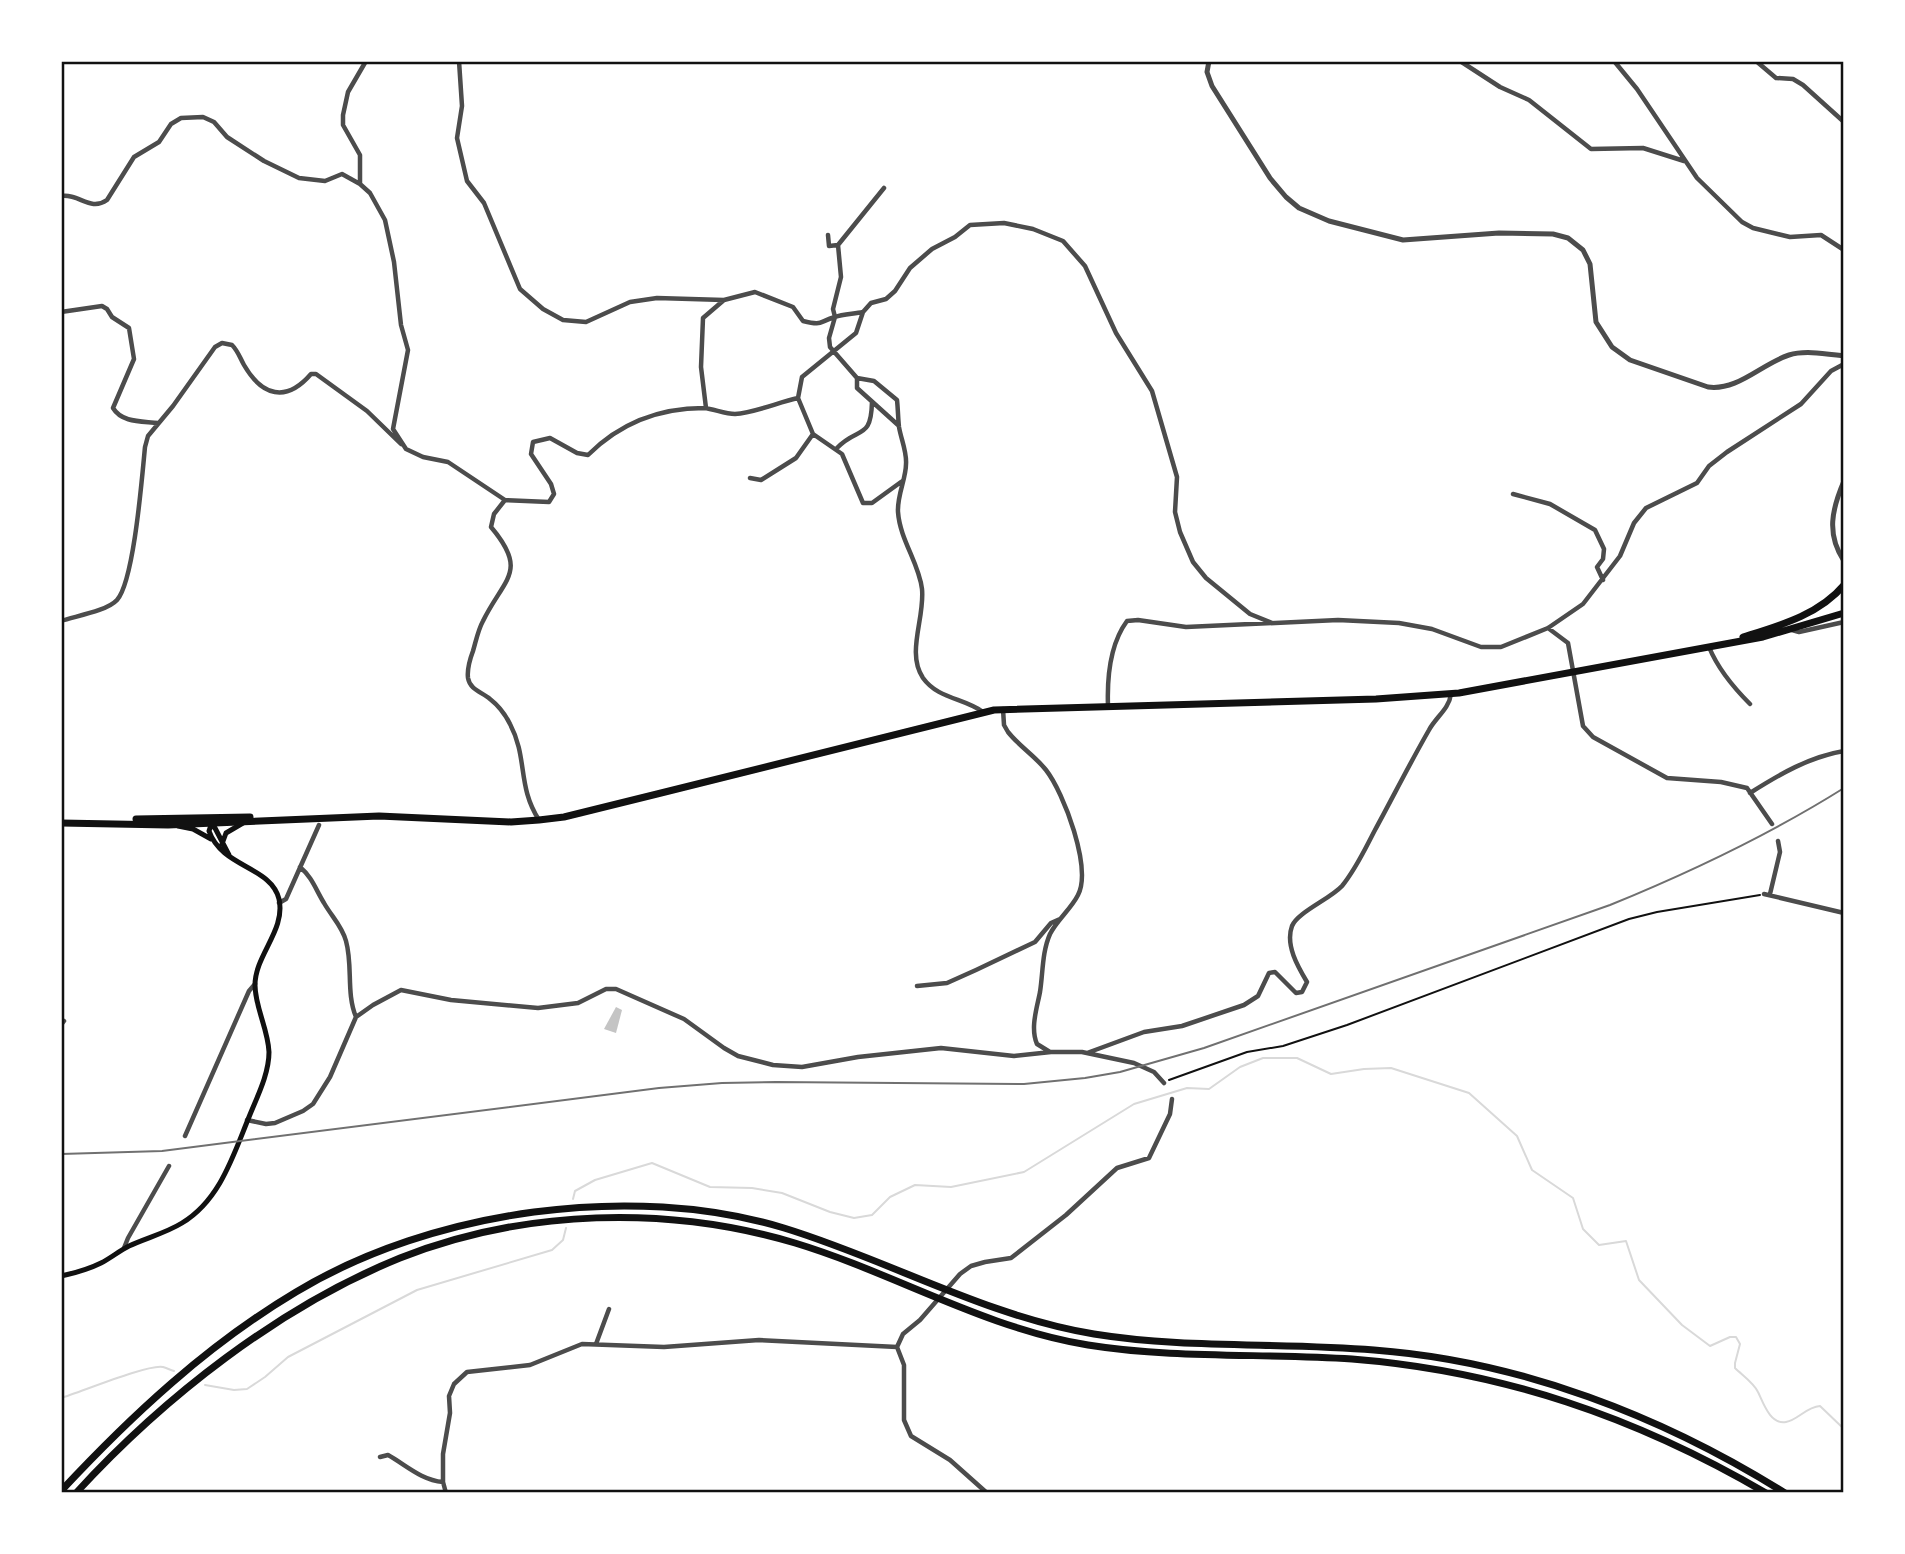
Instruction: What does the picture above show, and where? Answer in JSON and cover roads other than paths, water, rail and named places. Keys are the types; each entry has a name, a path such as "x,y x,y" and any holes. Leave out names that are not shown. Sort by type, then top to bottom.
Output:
{"highway":[{"path":"1722,643 1788,622 1836,595 1844,585"},
{"path":"65,823 320,821 379,816 511,822 539,820 564,817 631,801 984,712 1003,709 1451,694 1722,643 1763,638 1844,613"},
{"path":"170,822 246,820"},
{"path":"61,1491 191,1365 244,1325 299,1290 358,1261 419,1238 516,1214 584,1207 651,1206 718,1212 783,1228 1035,1322 1090,1334 1177,1343 1308,1346 1410,1353 1508,1373 1573,1391 1634,1414 1693,1441 1786,1493"},
{"path":"76,1493 123,1446 218,1365 259,1335 341,1285 402,1257 461,1239 548,1222 612,1217 665,1219 757,1232 843,1260 1018,1329 1085,1345 1175,1355 1371,1361 1487,1378 1573,1403 1629,1423 1720,1466 1766,1493"}],"main road":[{"path":"222,844 226,833 246,820"},
{"path":"170,822 213,840"},
{"path":"61,1276 95,1266 124,1248 180,1224 197,1212 223,1179 265,1074 269,1052 255,984 257,971 277,923 279,903 276,890 268,881 221,851 209,831 211,823"},
{"path":"211,823 222,844 239,864"}],"street":[{"path":"360,184 360,155 343,125 343,115 348,92 366,61"},
{"path":"459,61 463,106 457,138 467,181 484,203 520,289 543,309 562,320 586,322 630,302 657,298 724,300 755,292 793,307 803,321 817,325 835,317 863,312"},
{"path":"1209,61 1207,72 1212,86 1270,178 1293,203 1318,217 1403,240 1499,233 1553,234 1568,238 1583,250 1590,264 1596,322 1612,347 1630,360 1708,387 1732,384 1794,354 1844,356"},
{"path":"1460,61 1500,87 1529,100 1591,149 1643,148 1684,161"},
{"path":"1614,61 1637,89 1697,178 1747,226 1790,237 1821,235 1844,250"},
{"path":"1756,61 1776,78 1793,79 1804,85 1844,122"},
{"path":"61,196 76,196 93,205 100,205 107,200 135,157 159,142 171,124 181,118 197,117 214,122 227,137 299,178 324,181 342,174 360,184 370,193 385,220 394,262 401,325 408,350 394,429 406,449"},
{"path":"828,235 830,246 838,245 884,188"},
{"path":"901,482 872,503 863,503 842,454 837,448 813,434 798,398 802,377 856,333 863,312 871,303 886,299 895,291 910,268 932,249 955,237 970,225 1003,223 1033,229 1063,241 1085,266 1116,333 1152,391 1177,477 1175,512 1192,562 1206,578 1250,614 1272,623"},
{"path":"838,245 841,265 833,309 835,317 829,338 833,352 857,377 874,381 897,400 906,464 898,510 902,535 921,585 917,667 931,688 984,712"},
{"path":"706,408 701,367 703,318 724,300"},
{"path":"61,312 102,306 112,317 129,328 134,359 113,408 117,414 132,421 158,423"},
{"path":"61,621 109,606 122,592 132,559 148,436 173,406 205,359 222,343 232,345 261,386 283,393 294,390 311,374 316,374 367,411 406,449 423,457 448,462 505,500 549,502 554,494 551,484 531,454 533,442 550,438 577,453 588,455 604,440 640,419 665,411 706,408 735,414 798,398"},
{"path":"1108,706 1107,678 1120,630 1127,621 1138,620 1186,627 1338,620 1414,625 1488,649 1501,647 1548,628 1583,604 1603,580 1620,556 1634,523 1646,508 1697,483 1709,466 1801,404 1831,371 1844,364"},
{"path":"857,377 857,388 899,426"},
{"path":"837,448 846,439 866,431 870,425 872,402"},
{"path":"750,478 761,480 796,458 813,434"},
{"path":"1844,481 1832,524 1836,548 1844,561"},
{"path":"1513,494 1550,504 1595,530 1604,549 1603,559 1597,568 1603,580"},
{"path":"505,500 494,514 491,527 508,549 511,568 502,590 482,622 470,660 468,677 474,689 502,710 512,727 522,757 524,787 529,804 539,820"},
{"path":"1791,630 1799,632 1844,622"},
{"path":"1548,628 1568,643 1573,658 1573,673 1583,726 1594,737 1667,778 1721,782 1746,788 1772,824"},
{"path":"1708,646 1715,662 1750,704"},
{"path":"1087,1053 1144,1032 1182,1026 1244,1005 1258,996 1269,973 1275,972 1296,993 1302,992 1307,982 1295,961 1291,940 1292,926 1299,917 1334,894 1355,868 1417,751 1446,708 1451,694"},
{"path":"1003,709 1004,725 1008,732 1046,770 1078,845 1083,883 1078,895 1051,934 1045,950 1034,1028 1037,1044 1051,1052"},
{"path":"1750,793 1775,777 1821,755 1844,751"},
{"path":"279,903 286,899 320,821"},
{"path":"1777,841 1780,852 1767,894 1844,913"},
{"path":"300,867 313,881 324,904 339,923 347,943 351,1005 356,1017"},
{"path":"916,986 947,983 976,970 1035,942 1053,921 1061,919"},
{"path":"185,1136 249,991 255,984"},
{"path":"247,1120 266,1124 275,1122 313,1104 330,1077 356,1017 401,990 451,1000 538,1008 578,1003 612,988 677,1016 738,1056 773,1065 802,1066 941,1048 1014,1056 1051,1052 1087,1053 1134,1063 1154,1072 1164,1083"},
{"path":"986,1493 950,1460 911,1436 907,1430 902,1405 904,1365 897,1347 903,1335 925,1315 960,1274 971,1266 1010,1258 1066,1215 1117,1168 1149,1158 1170,1114 1172,1099"},
{"path":"124,1248 169,1166"},
{"path":"596,1344 609,1309"},
{"path":"446,1493 443,1482 443,1454 448,1428 449,1396 459,1377 467,1373 530,1364 582,1344 664,1347 759,1340 897,1347"},
{"path":"380,1457 388,1455 403,1467 426,1478 443,1482"}],"waterway":[{"path":"573,1199 575,1191 595,1180 652,1163 710,1187 752,1188 782,1193 830,1212 854,1218 872,1215 890,1197 915,1185 951,1187 1024,1172 1134,1104 1187,1088 1209,1089 1240,1067 1263,1058 1297,1058 1331,1074 1391,1068 1469,1093 1517,1136 1532,1170 1573,1198 1583,1229 1599,1245 1626,1241 1639,1280 1682,1325 1710,1346 1736,1337 1740,1344 1735,1368 1754,1385 1768,1412 1776,1420 1790,1421 1820,1406 1844,1429"},
{"path":"205,1385 234,1390 247,1389 288,1357 417,1290 552,1250 563,1240 566,1228"},
{"path":"61,1398 155,1367 174,1371"}],"railway":[{"path":"61,1154 162,1151 659,1088 722,1083 1024,1084 1120,1072 1204,1048 1610,905 1729,852 1844,788"}]}
